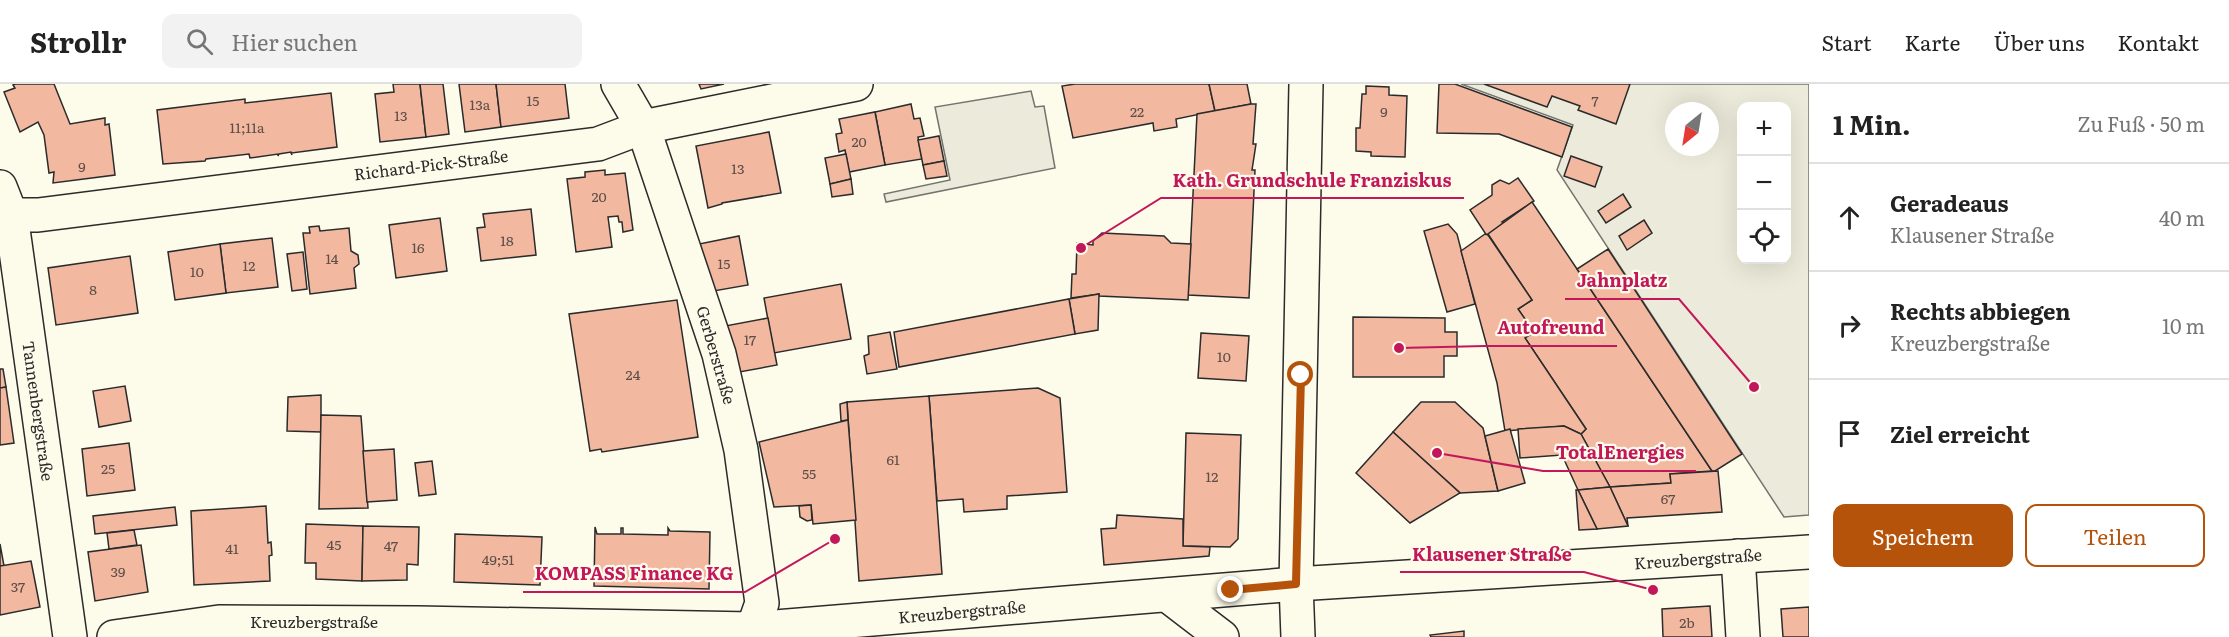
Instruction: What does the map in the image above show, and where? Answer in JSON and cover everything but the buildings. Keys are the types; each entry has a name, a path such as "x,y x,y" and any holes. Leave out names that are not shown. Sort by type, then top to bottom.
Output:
{"street":[{"name":"Gerberstraße","path":"618,84 643,127 719,354 738,439 762,603 751,633"},
{"name":"Richard-Pick-Straße","path":"4,206 38,215 598,144 643,127 856,84"},
{"path":"1298,637 1296,584 1306,84"},
{"name":"Tannenbergstraße","path":"4,206 70,637"},
{"name":"Kreuzbergstraße","path":"114,637 219,622 417,623 751,633 1296,584 1809,552"},
{"path":"1738,556 1743,637"},
{"path":"1167,595 1222,637"}],"shaded area":[{"path":"1461,84 1809,84 1809,515 1784,517 1557,170 1573,125"},
{"path":"1031,91 1035,107 1044,106 1055,168 886,202 884,194 950,180 935,107"}],"place":[{"name":"Kath. Grundschule Franziskus","path":"1081,248"},
{"name":"Autofreund","path":"1399,348"},
{"name":"Jahnplatz","path":"1754,387"},
{"name":"TotalEnergies","path":"1437,453"},
{"name":"KOMPASS Finance KG","path":"835,539"},
{"name":"Klausener Straße","path":"1653,590"}],"route":[{"path":"1231,590 1296,584 1301,375"}]}
